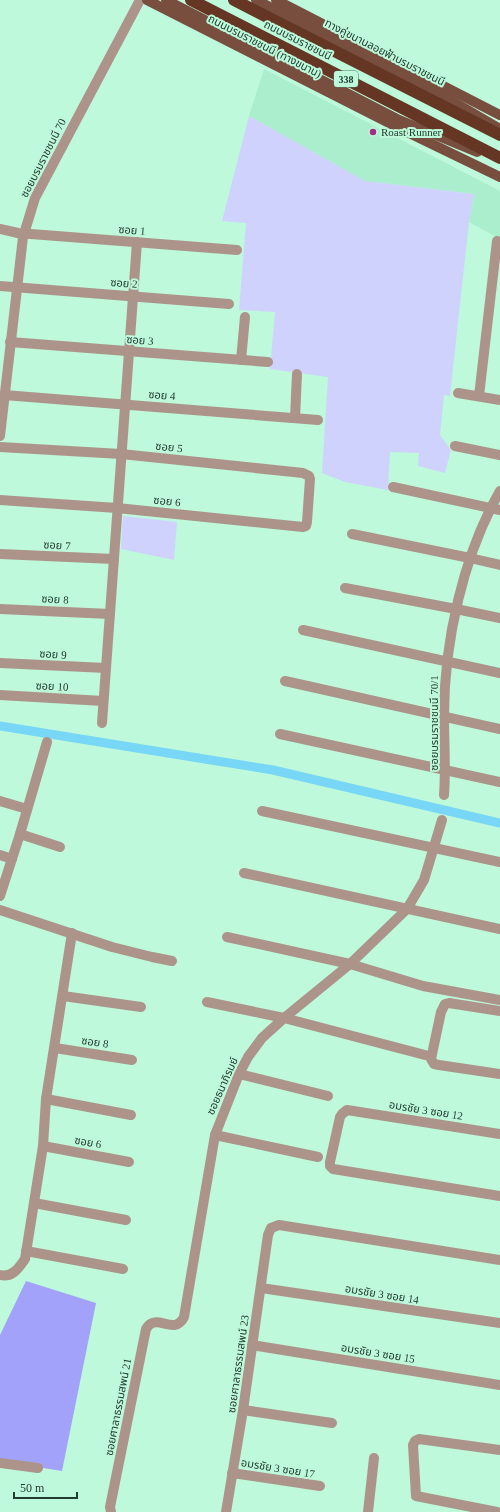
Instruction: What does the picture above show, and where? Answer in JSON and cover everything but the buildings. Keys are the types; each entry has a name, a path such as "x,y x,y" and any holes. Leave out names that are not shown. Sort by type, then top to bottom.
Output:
{"highway":[{"name":"ถนนบรมราชชนนี","path":"191,0 500,160"},
{"name":"ถนนบรมราชชนนี","path":"234,0 500,135"}],"main road":[{"name":"ถนนบรมราชชนนี (ทางขนาน)","path":"147,0 401,129 500,177"},
{"name":"338","path":"166,0 397,119 500,160"},
{"name":"ทางคู่ขนานลอยฟ้าบรมราชชนนี","path":"256,0 430,88 500,129"},
{"path":"276,0 500,115"},
{"path":"430,88 500,118"},
{"path":"397,119 464,155 489,172"}],"street":[{"name":"ซอยบรมราชชนนี 70","path":"0,436 24,234 35,198 140,0"},
{"name":"ซอย 1","path":"0,229 24,234 237,250"},
{"path":"479,396 497,241"},
{"path":"102,723 137,242"},
{"name":"ซอย 2","path":"0,286 229,304"},
{"path":"241,360 245,317"},
{"name":"ซอย 3","path":"10,342 268,362"},
{"path":"295,418 297,374"},
{"path":"458,393 500,400"},
{"name":"ซอย 4","path":"4,395 318,420"},
{"path":"455,446 500,456"},
{"name":"ซอย 5","path":"0,447 121,454 303,473 309,476 310,479 309,500"},
{"path":"393,487 495,509"},
{"name":"ซอยบรมราชชนนี 70/1","path":"444,796 446,770 444,716 447,661 456,609 470,558 495,509 500,491"},
{"name":"ซอย 6","path":"0,500 117,508 303,527 307,524 309,500"},
{"path":"352,534 500,565"},
{"name":"ซอย 7","path":"0,554 114,559"},
{"path":"345,588 500,618"},
{"name":"ซอย 8","path":"0,609 110,614"},
{"path":"303,630 500,673"},
{"name":"ซอย 9","path":"0,663 106,668"},
{"path":"285,681 500,729"},
{"name":"ซอย 10","path":"0,695 103,701"},
{"path":"280,734 500,782"},
{"path":"0,896 47,742"},
{"path":"0,801 27,809"},
{"path":"262,811 433,846 500,862"},
{"name":"ซอยธนาภิรมย์","path":"166,1324 176,1326 181,1323 184,1317 215,1135 239,1074 248,1057 262,1038 350,964 407,909 424,880 442,820"},
{"path":"20,834 60,847"},
{"path":"0,855 12,859"},
{"path":"244,873 500,929"},
{"path":"0,910 112,948 152,958 172,961"},
{"path":"0,1275 4,1276 16,1272 25,1259 43,1146 46,1099 72,934"},
{"path":"227,937 350,964 423,986 500,1000"},
{"path":"63,996 140,1007"},
{"path":"207,1002 284,1018 426,1055"},
{"path":"500,1011 449,1002 445,1004 441,1012 431,1059 434,1064 500,1074"},
{"name":"ซอย 8","path":"55,1048 132,1060"},
{"path":"239,1074 328,1096"},
{"path":"46,1099 131,1115"},
{"name":"อมรชัย 3 ซอย 12","path":"500,1134 347,1110 340,1117 330,1162 330,1166 333,1169 500,1196"},
{"path":"215,1135 318,1157"},
{"name":"ซอย 6","path":"43,1146 130,1162"},
{"path":"34,1203 126,1220"},
{"name":"ซอยศาลาธรรมสพน์ 23","path":"226,1512 243,1410 268,1235 271,1228 279,1225 500,1260"},
{"path":"26,1250 123,1269"},
{"name":"อมรชัย 3 ซอย 14","path":"261,1288 500,1323"},
{"name":"ซอยศาลาธรรมสพน์ 21","path":"111,1512 110,1507 146,1329 154,1322 166,1324"},
{"name":"อมรชัย 3 ซอย 15","path":"252,1345 500,1384"},
{"path":"243,1410 332,1423"},
{"path":"498,1512 416,1496 413,1445 415,1441 419,1440 500,1450"},
{"path":"368,1512 374,1458"},
{"path":"0,1463 38,1468"},
{"name":"อมรชัย 3 ซอย 17","path":"232,1473 320,1486"}],"shaded area":[{"path":"264,69 500,191 500,239 469,222 474,194 365,181 249,116"},
{"path":"249,116 365,181 474,194 469,222 450,396 444,395 440,435 451,450 445,473 418,466 419,453 390,452 388,490 345,482 322,473 328,377 270,369 275,312 239,310 246,223 222,221"},
{"path":"123,516 177,522 174,560 121,549"},
{"path":"26,1281 96,1303 62,1471 0,1461 0,1335"}],"waterway":[{"path":"0,726 273,770 500,823"}],"place":[{"name":"Roast Runner","path":"373,132"}]}
